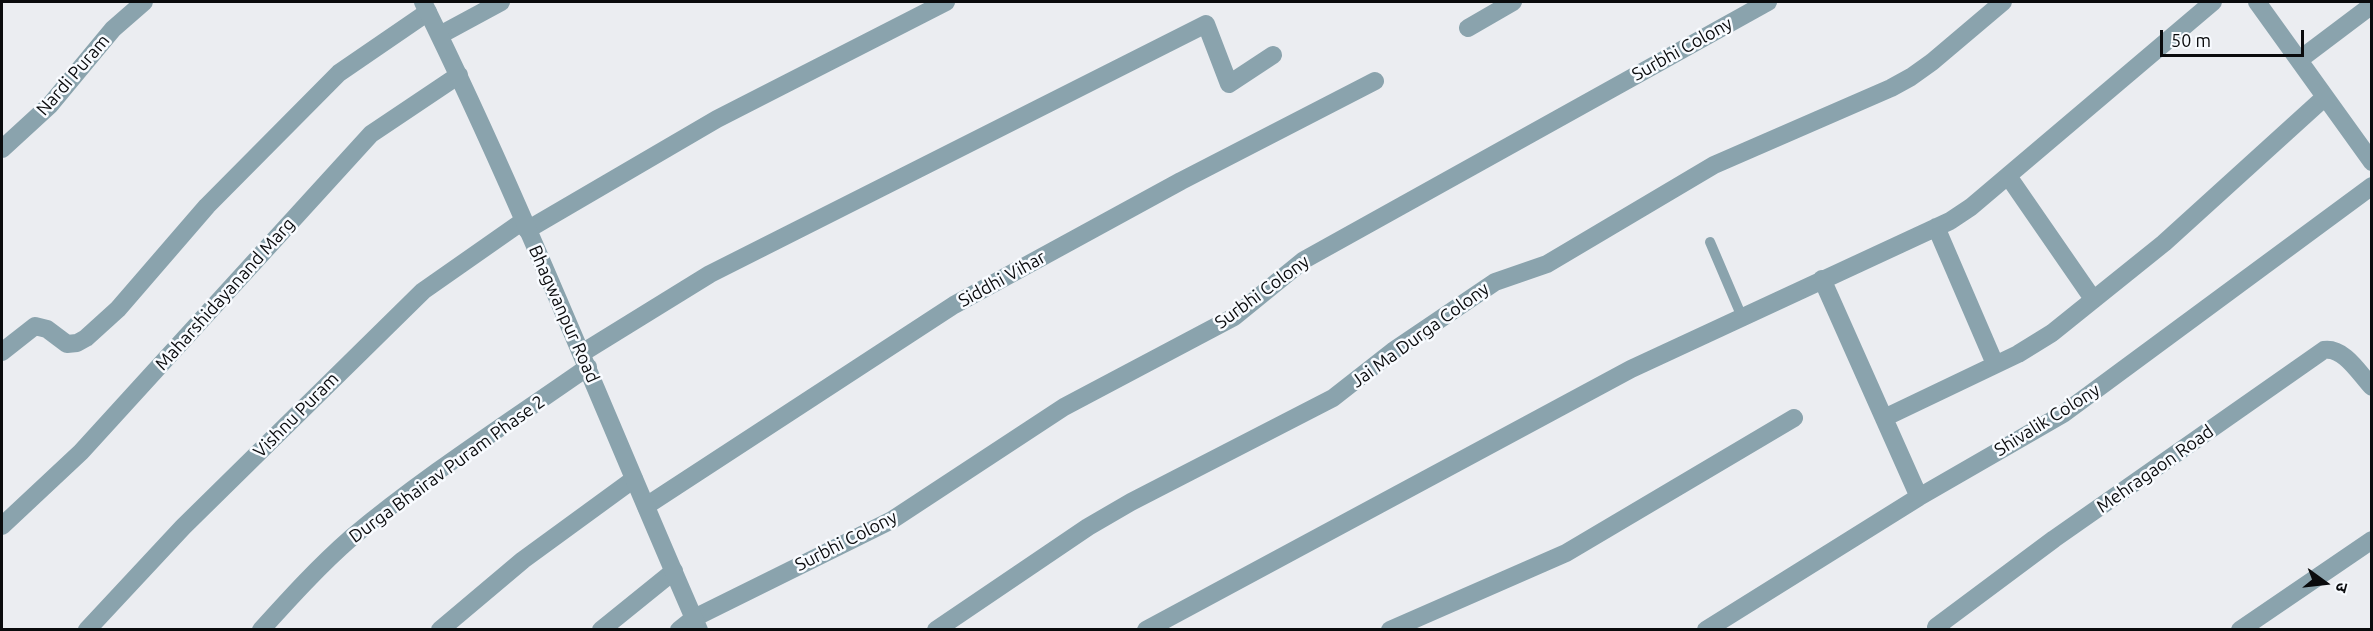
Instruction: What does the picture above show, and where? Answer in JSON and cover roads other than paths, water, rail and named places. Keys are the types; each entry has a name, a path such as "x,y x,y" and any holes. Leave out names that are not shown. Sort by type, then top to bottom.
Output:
{"street":[{"name":"Nardi Puram","path":"2,149 50,105 113,29 144,2"},
{"path":"440,35 501,2"},
{"name":"Vishnu Puram","path":"87,630 183,527 423,291 525,226 717,119 946,2"},
{"path":"1468,28 1513,2"},
{"name":"Surbhi Colony","path":"679,630 697,624 892,520 1064,406 1234,317 1304,260 1768,2"},
{"name":"Jai Ma Durga Colony","path":"936,630 1088,527 1141,497 1333,398 1393,351 1495,282 1547,264 1714,165 1881,93 1911,77 2003,2"},
{"path":"1146,630 1631,369 1950,221 1971,207 2213,2"},
{"path":"2257,2 2372,162"},
{"path":"2299,60 2372,5"},
{"path":"2,352 35,326 47,329 67,344 77,343 86,338 118,309 207,206 339,73 425,7"},
{"name":"Bhagwanpur Road","path":"425,7 459,75 585,360 697,624"},
{"name":"Durga Bhairav Puram Phase 2","path":"261,630 318,569 350,539 402,497 585,360 710,274 1206,24 1229,84 1273,56"},
{"name":"Maharshidayanand Marg","path":"2,526 81,452 371,134 459,75"},
{"name":"Siddhi Vihar","path":"646,507 954,305 1181,181 1375,81"},
{"path":"1884,418 2019,354 2052,333 2164,243 2325,97"},
{"path":"2008,176 2092,299"},
{"name":"Shivalik Colony","path":"1706,630 1919,497 2063,414 2372,186"},
{"path":"1936,227 1995,364"},
{"path":"1822,279 1919,497"},
{"name":"Mehragaon Road","path":"1936,627 2054,540 2324,350 2332,349 2339,352 2372,387"},
{"path":"1390,630 1566,553 1794,418"},
{"path":"440,630 523,560 634,479"},
{"path":"2240,630 2372,540"},
{"path":"602,630 674,571"}],"lane":[{"path":"1710,242 1742,317"}]}
